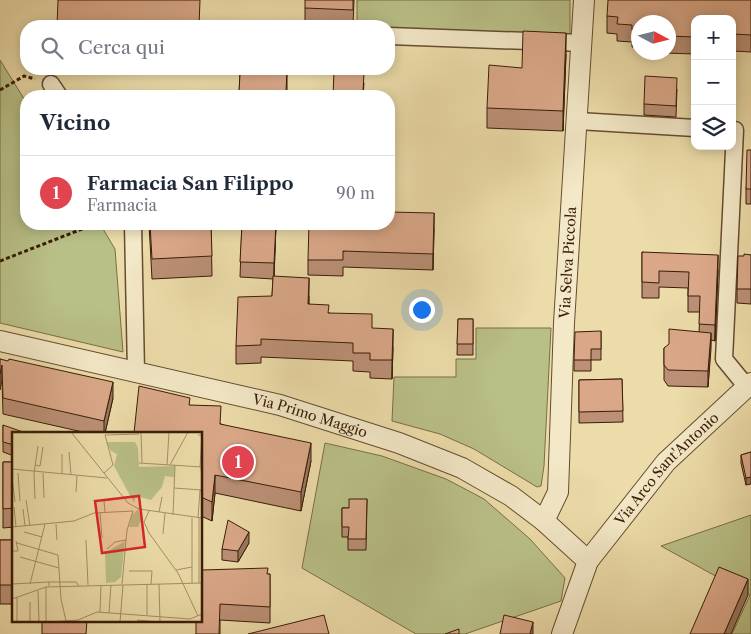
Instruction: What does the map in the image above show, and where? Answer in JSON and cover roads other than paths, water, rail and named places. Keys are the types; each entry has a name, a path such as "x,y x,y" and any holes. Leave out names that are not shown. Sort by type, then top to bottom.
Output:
{"street":[{"name":"Via Selva Piccola","path":"544,521 558,492 564,323 584,0"},
{"path":"395,36 582,43"},
{"path":"578,121 691,128"},
{"path":"734,150 724,359 749,384"},
{"path":"132,230 136,372"},
{"name":"Via Primo Maggio","path":"0,341 280,406 399,443 462,468 512,496 544,521 588,561"},
{"name":"Via Arco Sant'Antonio","path":"562,634 588,561 666,462 749,384"}],"place":[{"name":"Farmacia San Filippo","path":"238,462"}]}
